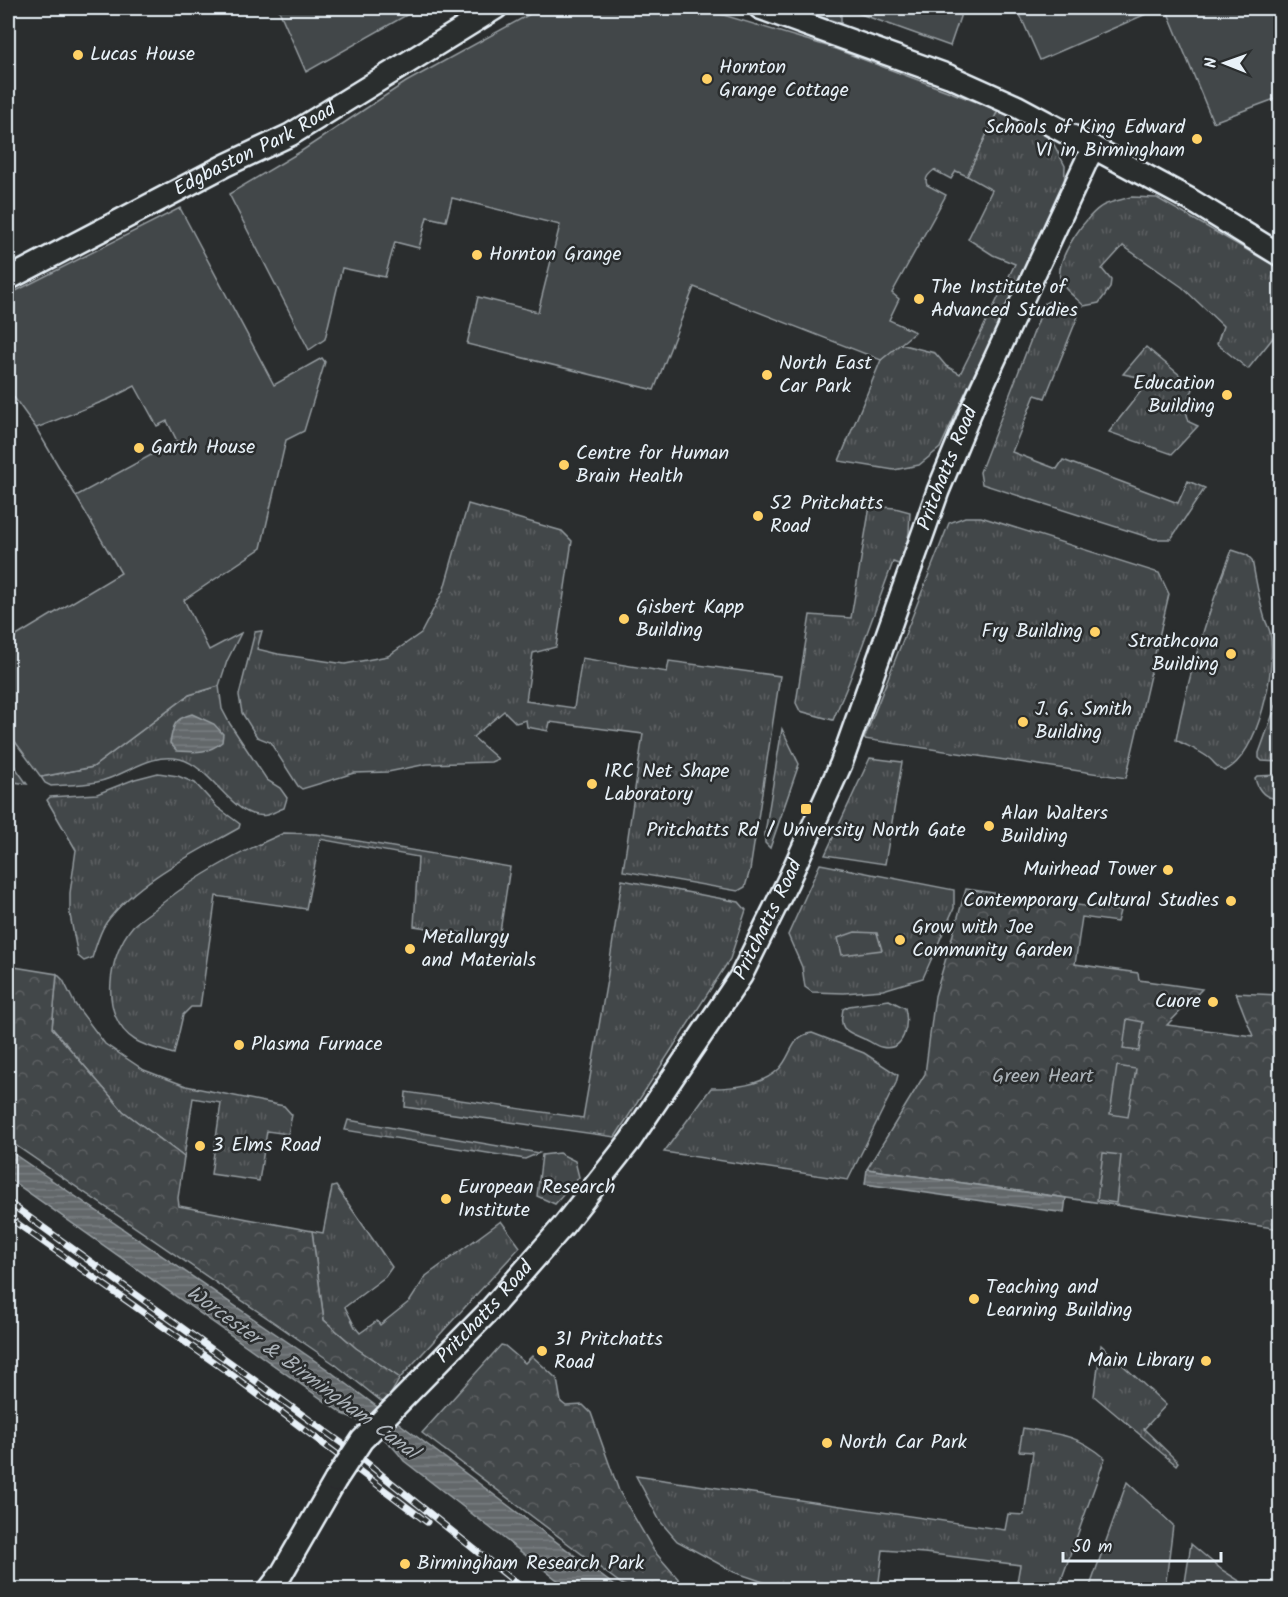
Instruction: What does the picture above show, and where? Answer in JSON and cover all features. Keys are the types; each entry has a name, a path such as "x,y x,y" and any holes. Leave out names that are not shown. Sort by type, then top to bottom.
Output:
{"street":[{"name":"Edgbaston Park Road","path":"8,279 226,165 290,135 496,8"},
{"path":"760,8 949,76 1016,105 1189,199 1281,255"},
{"name":"Pritchatts Road","path":"269,1590 282,1573 335,1481 362,1440 488,1312 563,1226 630,1141 741,976 788,881 841,764 938,491 975,404 1094,148"}],"green space":[{"path":"278,8 419,8 306,72"},
{"path":"541,8 700,8 830,47 998,110 967,176 956,171 951,179 934,170 927,178 927,185 946,195 892,293 899,299 889,320 915,332 881,360 694,287 654,390 467,344 478,297 538,312 560,225 452,198 446,221 427,217 419,248 395,242 385,277 342,268 325,339 309,350 229,194 300,152 406,82"},
{"path":"790,8 841,8 841,23"},
{"path":"857,8 963,8 950,46 855,12"},
{"path":"1017,8 1160,8 1040,60"},
{"path":"1166,8 1280,8 1280,97 1213,122"},
{"path":"998,110 1025,120 1052,141 1065,166 1064,196 1056,214 972,378 940,448 919,465 894,470 839,461 881,360 900,344 935,353 946,366 960,374 1015,264 993,255 968,239 992,190 967,176"},
{"path":"1131,197 1157,198 1280,269 1280,334 1277,333 1248,369 1217,344 1223,326 1182,287 1123,246 1102,269 1111,280 1110,288 1099,303 1084,306 1061,282 1060,269 1063,259 1074,237 1089,217 1110,202"},
{"path":"180,208 274,385 322,358 325,362 304,431 286,440 261,548 184,600 209,650 241,633 227,661 219,686 189,695 93,767 41,777 8,732 8,641 121,573 36,428 8,389 8,295","holes":["135,386 157,426 167,421 177,441 76,496 36,428 109,399"]},
{"path":"1051,300 1061,303 1078,316 1045,398 1035,395 1012,452 1057,469 1063,460 1178,503 1188,481 1205,488 1171,539 1154,539 982,484 980,472 1045,303"},
{"path":"1146,347 1194,387 1185,407 1189,422 1198,426 1172,454 1109,432 1141,391 1138,377 1123,374"},
{"path":"468,504 562,531 572,541 556,647 533,653 526,701 574,708 582,658 667,672 669,661 780,676 750,870 745,887 738,891 623,871 643,734 550,722 548,731 527,727 526,720 516,723 504,711 473,737 498,759 491,762 427,764 388,772 354,773 302,789 270,742 257,737 242,713 239,695 255,632 262,631 257,649 278,654 345,664 388,656 421,633 444,589"},
{"path":"870,506 910,512 909,533 901,565 893,562 833,720 800,711 796,703 810,615 851,618"},
{"path":"965,517 981,517 1159,573 1169,594 1126,778 864,739 949,523"},
{"path":"1232,550 1247,555 1252,560 1265,621 1270,632 1271,666 1263,709 1256,730 1247,748 1236,762 1224,771 1205,755 1176,740 1186,691 1200,643"},
{"path":"219,686 222,709 267,780 280,788 287,798 284,808 267,815 255,815 244,810 203,772 180,759 158,759 108,779 86,784 51,786 41,777 93,767 189,695"},
{"path":"1280,694 1280,762 1262,761 1259,753"},
{"path":"782,729 799,764 770,848 765,843 765,833"},
{"path":"8,757 27,784 8,781"},
{"path":"870,758 902,762 885,864 825,855"},
{"path":"158,773 178,776 195,783 217,807 240,824 239,828 167,869 133,894 106,923 92,958 84,961 78,956 70,915 70,893 76,850 47,800 50,797 97,794 135,779"},
{"path":"1280,775 1280,798 1271,798 1263,794 1255,778"},
{"path":"284,833 317,834 510,867 499,938 414,926 418,857 320,839 306,909 216,896 200,1007 191,1007 183,1015 174,1054 135,1040 123,1030 116,1017 112,1001 113,969 124,938 141,919 201,876 233,857"},
{"path":"820,864 954,890 954,908 923,978 883,990 844,993 812,992 805,987 802,967 788,935"},
{"path":"622,880 739,902 746,910 730,959 615,1137 405,1107 406,1092 583,1118"},
{"name":"Green Heart","path":"966,889 1120,911 1117,922 1082,917 1075,964 1138,973 1139,980 1202,989 1167,1025 1253,1036 1236,993 1280,995 1280,1229 867,1169 925,1074 935,996"},
{"path":"855,932 877,933 882,950 842,955 838,938"},
{"path":"8,966 57,974 52,1028 123,1111 184,1157 178,1198 179,1206 312,1231 324,1320 356,1348 400,1378 385,1404 336,1365 8,1140"},
{"path":"57,974 63,980 75,1004 105,1044 144,1070 186,1086 284,1106 292,1115 288,1134 267,1131 259,1181 211,1174 221,1103 193,1098 184,1157 123,1111 52,1028"},
{"path":"889,1000 905,1008 906,1015 904,1036 895,1046 889,1048 879,1046 844,1028 843,1009"},
{"path":"1127,1019 1143,1022 1139,1051 1123,1049"},
{"path":"812,1033 864,1053 898,1075 848,1180 664,1152 711,1088 738,1086 772,1075 783,1064 796,1042"},
{"path":"1117,1066 1136,1069 1128,1117 1110,1114"},
{"path":"348,1120 539,1153 525,1159 345,1130"},
{"path":"559,1153 575,1161 579,1177 555,1204 537,1196 542,1155"},
{"path":"1103,1153 1121,1155 1116,1203 1097,1200"},
{"path":"336,1186 392,1267 385,1277 345,1307 360,1333 377,1321 380,1325 410,1301 426,1276 501,1221 520,1247 400,1378 356,1348 324,1320 312,1231 323,1233 332,1187"},
{"path":"501,1345 525,1363 532,1356 557,1379 561,1402 566,1406 583,1405 591,1413 619,1491 654,1551 687,1589 628,1589 422,1433"},
{"path":"1101,1345 1166,1405 1144,1429 1178,1462 1176,1465 1094,1396"},
{"path":"1023,1428 1067,1436 1085,1444 1105,1458 1058,1589 1017,1589 1020,1565 883,1550 878,1589 784,1589 734,1572 677,1541 660,1521 636,1476 1005,1530 1008,1514 1024,1515 1033,1452 1019,1451"},
{"path":"1127,1482 1173,1525 1165,1589 1089,1589"},
{"path":"1191,1544 1222,1570 1252,1589 1184,1589"}],"water":[{"path":"192,714 214,724 223,734 222,742 212,749 195,752 177,751 170,743 175,724 181,718"},
{"name":"Worcester & Birmingham Canal","path":"8,1150 327,1369 619,1589 569,1589 404,1461 377,1433 343,1414 8,1178"},
{"path":"867,1169 1066,1198 1064,1213 865,1184"}],"railway":[{"path":"8,1202 347,1447 525,1590"},
{"path":"8,1217 232,1375 427,1522"}],"place":[{"name":"Lucas House","path":"78,55"},
{"name":"Hornton Grange Cottage","path":"707,79"},
{"name":"Schools of King Edward VI in Birmingham","path":"1197,139"},
{"name":"Hornton Grange","path":"477,255"},
{"name":"The Institute of Advanced Studies","path":"919,299"},
{"name":"North East Car Park","path":"767,375"},
{"name":"Education Building","path":"1227,395"},
{"name":"Garth House","path":"139,448"},
{"name":"Centre for Human Brain Health","path":"564,465"},
{"name":"52 Pritchatts Road","path":"758,516"},
{"name":"Gisbert Kapp Building","path":"624,619"},
{"name":"Fry Building","path":"1095,632"},
{"name":"Strathcona Building","path":"1231,654"},
{"name":"J. G. Smith Building","path":"1023,722"},
{"name":"IRC Net Shape Laboratory","path":"592,784"},
{"name":"Pritchatts Rd / University North Gate","path":"806,809"},
{"name":"Alan Walters Building","path":"989,826"},
{"name":"Muirhead Tower","path":"1168,870"},
{"name":"Contemporary Cultural Studies","path":"1231,901"},
{"name":"Grow with Joe Community Garden","path":"900,940"},
{"name":"Metallurgy and Materials","path":"410,949"},
{"name":"Cuore","path":"1213,1002"},
{"name":"Plasma Furnace","path":"239,1045"},
{"name":"3 Elms Road","path":"200,1146"},
{"name":"European Research Institute","path":"446,1199"},
{"name":"Teaching and Learning Building","path":"974,1299"},
{"name":"31 Pritchatts Road","path":"542,1351"},
{"name":"Main Library","path":"1206,1361"},
{"name":"North Car Park","path":"827,1443"},
{"name":"Birmingham Research Park","path":"405,1564"}]}
